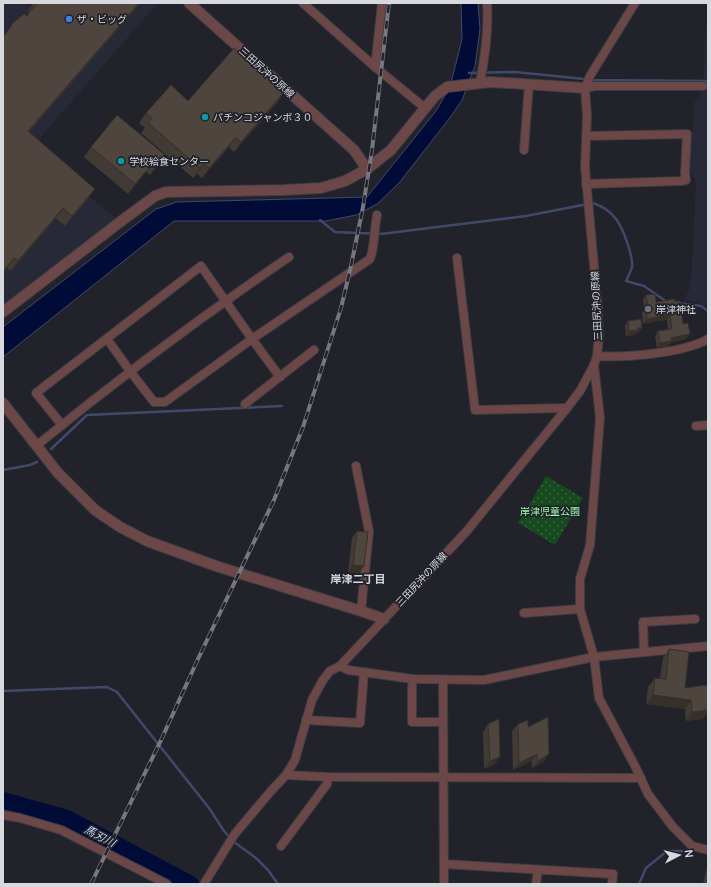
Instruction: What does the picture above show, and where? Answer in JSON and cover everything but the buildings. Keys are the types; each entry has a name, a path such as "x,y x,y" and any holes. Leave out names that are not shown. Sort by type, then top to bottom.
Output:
{"street":[{"name":"三田尻沖の原線","path":"189,3 354,150 367,169"},
{"path":"303,3 375,67 425,108"},
{"path":"375,67 382,3"},
{"path":"477,83 485,54 488,14 487,3"},
{"path":"585,88 590,76 635,3"},
{"path":"3,312 155,196 166,192 321,188 345,181 367,169 391,150 435,96 447,87 491,82 585,88 595,86 702,86"},
{"path":"524,150 529,84"},
{"name":"三田尻沖の原線","path":"205,882 234,835 270,791 286,775 295,760 312,700 323,680 330,671 340,666 466,532 567,408 580,391 594,365 597,356 599,335 586,184 585,88"},
{"path":"586,136 687,134 686,180 586,184"},
{"path":"107,338 154,402 165,402 252,339 370,259 373,251 376,215"},
{"path":"36,446 130,371 288,257"},
{"path":"457,258 475,410 567,408"},
{"path":"62,425 36,393 201,266 280,377"},
{"path":"597,356 618,358 676,350 696,346 708,339"},
{"path":"245,404 314,350"},
{"path":"594,365 600,418 590,545 580,579 580,609 594,657 599,698 648,794 673,827 692,846 708,850"},
{"path":"3,403 58,473 95,510 120,527 147,541 216,566 361,610 384,620"},
{"path":"696,426 708,425"},
{"path":"356,466 369,531 361,610"},
{"path":"524,613 580,609"},
{"path":"644,652 643,622 695,619"},
{"path":"340,666 348,670 413,679 484,680 594,657 708,646"},
{"path":"306,720 360,723 364,672"},
{"path":"413,679 412,722 443,722"},
{"path":"443,680 444,884"},
{"path":"286,775 328,777 641,778"},
{"path":"280,846 327,784 328,777"},
{"path":"3,815 20,818 61,830 167,884"},
{"path":"444,864 613,874 612,884"},
{"path":"536,884 538,870"}],"shaded area":[{"path":"3,3 158,3 31,148 120,222 3,312"},
{"path":"706,24 708,24 708,308 697,302 684,299 690,288 696,184 690,168 694,103 700,96 703,86"}],"green space":[{"name":"岸津児童公園","path":"546,476 583,498 555,545 518,523"}],"water":[{"path":"461,3 478,3 480,29 475,66 462,100 399,183 377,204 356,215 326,221 174,221 3,357 3,327 156,209 177,202 367,197 436,111 450,87 462,39"}],"waterway":[{"path":"469,73 515,72 594,80 708,81"},
{"path":"320,220 335,232 381,234 526,216 593,203 603,207 619,223 629,249 632,262 632,269 626,281 644,286 667,302"},
{"path":"678,303 701,306 708,311"},
{"path":"51,449 87,415 282,406"},
{"path":"3,470 30,465 37,462"},
{"path":"3,691 107,687 117,692 209,808 224,831 234,842 256,858 268,870 278,884"},
{"name":"馬刃川","path":"3,800 67,818 191,884"},
{"path":"639,884 646,868 667,851 690,851"}],"railway":[{"path":"91,884 162,738 274,500 303,427 341,308 363,207 372,150 389,3"}],"place":[{"name":"ザ・ビッグ","path":"69,19"},
{"name":"パチンコジャンボ３０","path":"205,117"},
{"name":"学校給食センター","path":"121,161"},
{"name":"岸津神社","path":"648,309"}],"district":[{"name":"岸津二丁目","path":"358,579"}]}
